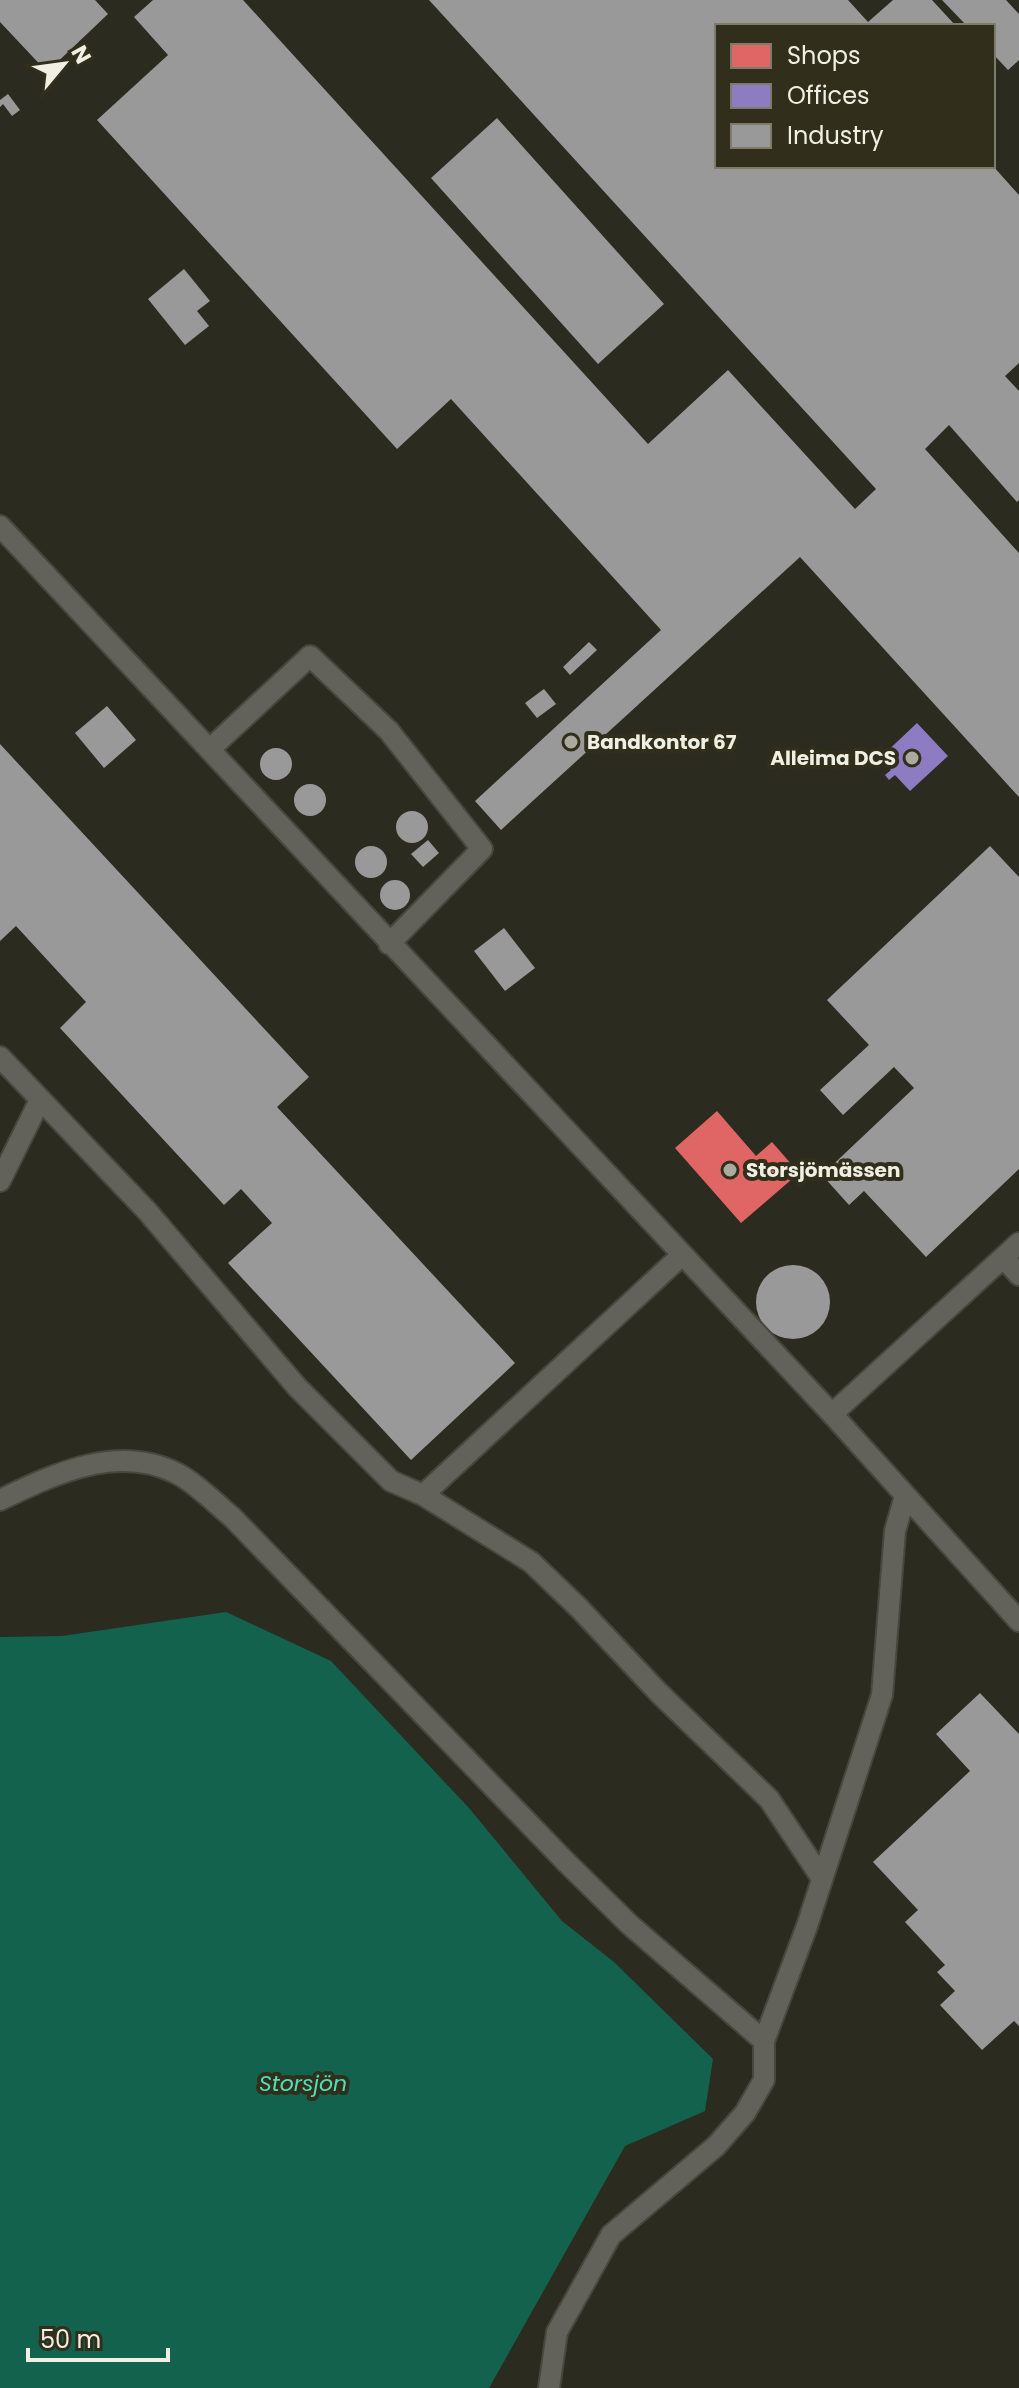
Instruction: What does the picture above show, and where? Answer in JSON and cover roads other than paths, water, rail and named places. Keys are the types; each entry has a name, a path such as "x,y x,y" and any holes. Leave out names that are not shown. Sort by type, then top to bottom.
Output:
{"street":[{"path":"0,526 832,1414 1019,1621"},
{"path":"210,749 310,656 389,731 482,849 389,944"},
{"path":"0,1057 147,1211 297,1387 391,1481 423,1495 531,1562 659,1693 769,1799 821,1877"},
{"path":"0,1181 40,1100"},
{"path":"832,1414 1019,1243"},
{"path":"423,1495 681,1256"},
{"path":"1004,1258 1019,1275"},
{"path":"0,1500 74,1467 126,1460 177,1474 232,1517 597,1893 764,2041"},
{"path":"549,2388 557,2332 611,2235 672,2186 745,2113 764,2080 764,2041 807,1926 882,1695 895,1531 905,1496"}],"water":[{"name":"Storsjön","path":"226,1612 331,1661 469,1808 562,1921 614,1962 713,2059 705,2111 625,2146 489,2388 0,2388 0,1637 62,1636"}],"place":[{"name":"Bandkontor 67","path":"571,742"},
{"name":"Alleima DCS","path":"912,758"},
{"name":"Storsjömässen","path":"730,1170"}]}
